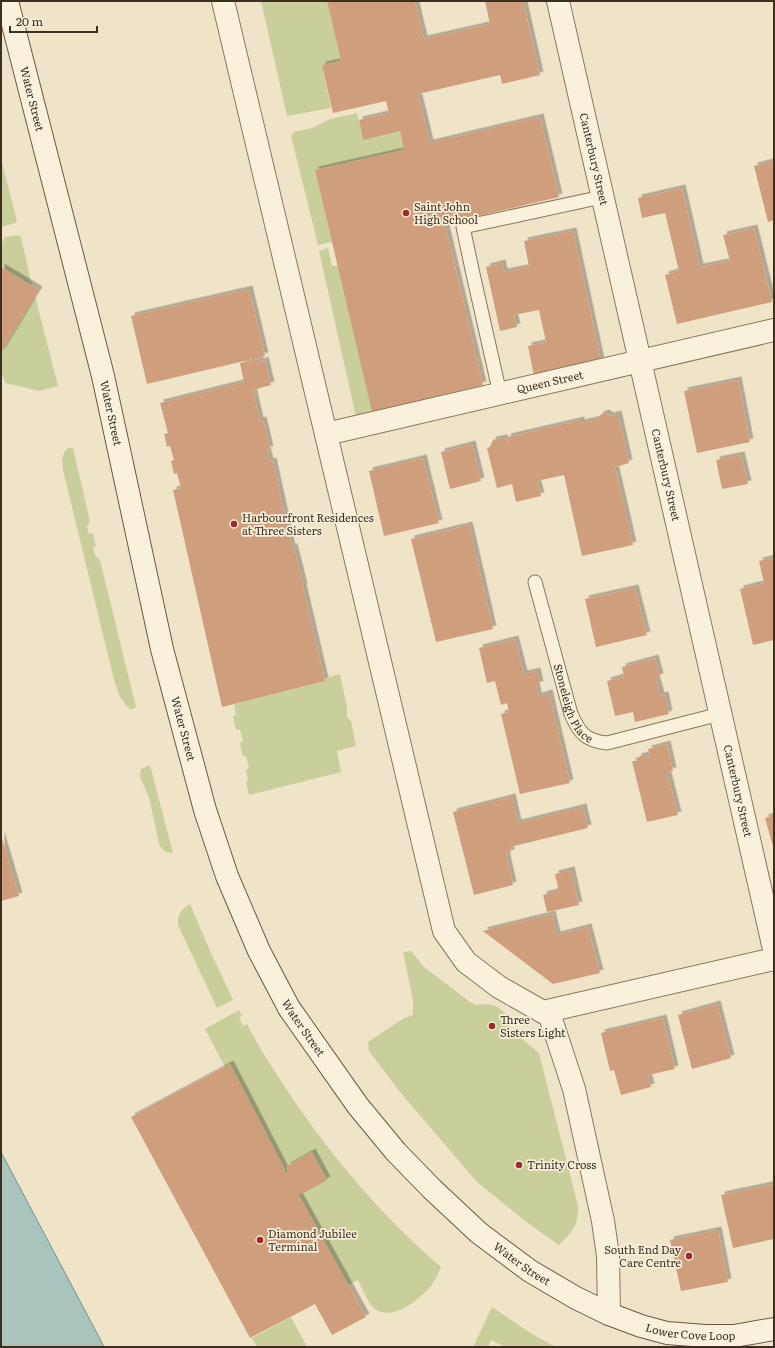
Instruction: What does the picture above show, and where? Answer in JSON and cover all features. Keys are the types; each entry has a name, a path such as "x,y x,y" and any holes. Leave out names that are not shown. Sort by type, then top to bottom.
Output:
{"street":[{"name":"Water Street","path":"7,1 104,376 164,656 205,810 227,876 259,951 289,1008 358,1106 396,1152 432,1189 486,1238 530,1271 576,1298 609,1314"},
{"path":"223,1 444,931 466,962 499,986 550,1016 574,1089 603,1221 608,1256 609,1314"},
{"name":"Canterbury Street","path":"558,1 774,949"},
{"name":"Queen Street","path":"326,434 774,330"},
{"path":"543,1012 774,959"},
{"name":"Lower Cove Loop","path":"609,1314 641,1326 667,1333 705,1336 734,1336 774,1329"}],"lane":[{"path":"500,394 463,227 602,197"},
{"name":"Stoneleigh Place","path":"535,582 571,714 578,729 588,738 596,742 607,743 720,714"}],"green space":[{"path":"261,1 327,1 341,61 322,65 331,108 287,116"},
{"path":"357,113 363,139 400,131 404,150 315,170 332,242 318,245 291,136 294,132 312,128 330,119"},
{"path":"1,159 17,221 1,227"},
{"path":"18,235 21,237 32,286 1,267 1,245 5,237"},
{"path":"328,248 332,266 338,265 372,411 483,385 490,385 357,421 319,251"},
{"path":"35,296 58,386 39,391 5,383 1,371 1,353"},
{"path":"68,448 73,448 90,521 87,526 89,534 93,533 96,546 93,547 95,555 100,560 136,707 133,709 129,709 120,697 114,680 63,470 63,456"},
{"path":"340,674 347,707 347,717 351,721 356,746 337,751 341,772 249,795 246,781 248,780 246,770 249,768 246,756 243,756 240,743 243,741 240,729 236,730 233,716 236,715 234,704 325,681 324,679"},
{"path":"150,765 173,853 164,851 159,844 149,797 140,777 141,769"},
{"path":"190,904 233,1000 217,1008 178,925 180,913"},
{"path":"411,951 424,967 470,1002 476,1005 483,1004 494,1006 503,1011 509,1022 510,1029 539,1053 578,1206 576,1224 568,1236 559,1245 525,1221 476,1181 400,1092 369,1051 368,1042 404,1018 413,1015 413,1001 403,952"},
{"path":"239,1010 242,1016 239,1017 243,1026 247,1024 263,1053 316,1132 375,1203 418,1247 441,1267 431,1286 420,1297 406,1307 390,1313 382,1312 372,1307 358,1280 348,1285 298,1194 302,1194 312,1152 287,1166 289,1171 283,1174 285,1170 225,1067 205,1029"},
{"path":"492,1307 532,1334 556,1347 505,1347 491,1340 488,1347 473,1347"},
{"path":"291,1317 307,1347 257,1347 252,1338"}],"water":[{"path":"1,1152 99,1337 104,1347 1,1347"}],"building":[{"path":"327,1 415,1 424,39 490,24 485,1 523,1 540,75 502,84 500,75 418,94 430,143 540,117 559,197 445,224 483,385 372,412 315,170 404,150 400,131 363,140 359,120 389,113 386,101 333,113 322,65 341,61"},
{"path":"774,161 774,220 768,222 754,166"},
{"path":"682,188 700,267 730,261 723,235 754,228 772,302 677,324 665,275 679,271 665,213 642,218 638,198"},
{"path":"573,231 601,362 534,376 528,346 546,342 539,310 514,315 517,327 500,331 486,267 502,263 504,272 529,267 524,241"},
{"path":"1,267 39,290 1,353"},
{"path":"249,289 265,356 147,384 131,316"},
{"name":"Harbourfront Residences at Three Sisters","path":"259,359 260,362 265,360 271,385 253,390 260,421 263,420 270,449 267,450 270,462 273,461 292,548 294,547 304,587 325,681 222,707 173,490 181,488 177,473 174,474 171,461 174,460 170,446 167,447 164,434 168,433 160,403 244,382 240,363"},
{"path":"738,380 750,442 697,453 684,391"},
{"path":"606,413 610,416 618,414 629,463 615,467 633,545 582,556 564,475 537,481 541,496 516,502 512,484 497,488 487,448 490,447 493,440 503,438 509,443 507,437 581,420 581,423 598,419 600,415"},
{"path":"472,444 481,481 450,489 441,452"},
{"path":"741,455 748,484 722,489 716,460"},
{"path":"423,458 439,523 384,536 369,471"},
{"path":"469,525 493,629 436,642 411,539"},
{"path":"772,558 774,565 774,640 753,645 740,589 764,583 759,561"},
{"path":"635,588 647,635 596,647 585,599"},
{"path":"515,639 524,674 537,671 540,685 536,685 538,696 549,693 570,783 520,794 501,714 509,712 507,703 501,705 495,681 487,683 479,648"},
{"path":"655,658 660,677 656,678 661,696 665,695 669,714 635,722 633,712 615,716 607,681 624,676 622,667"},
{"path":"667,744 673,771 667,772 678,815 647,822 632,761 637,761 638,757 645,755 648,758 650,757 648,749"},
{"path":"512,797 518,823 583,807 588,828 510,847 511,853 506,854 513,885 474,895 453,812"},
{"path":"774,815 774,850 765,818"},
{"path":"1,835 19,896 1,901"},
{"path":"571,870 579,905 547,912 543,895 554,892 558,887 555,874"},
{"path":"552,914 557,935 588,927 600,973 553,984 483,931"},
{"path":"717,1004 731,1058 692,1069 678,1015"},
{"path":"663,1018 675,1069 648,1075 651,1087 621,1095 614,1070 610,1071 601,1033"},
{"name":"Diamond Jubilee Terminal","path":"230,1064 285,1170 283,1174 289,1171 287,1166 312,1152 327,1180 302,1194 298,1194 366,1317 332,1335 315,1304 250,1338 131,1117"},
{"path":"774,1184 774,1239 733,1248 721,1195"},
{"path":"718,1230 728,1282 681,1291 670,1240"}],"place":[{"name":"Saint John High School","path":"406,213"},
{"name":"Harbourfront Residences at Three Sisters","path":"234,524"},
{"name":"Three Sisters Light","path":"492,1026"},
{"name":"Trinity Cross","path":"519,1165"},
{"name":"Diamond Jubilee Terminal","path":"260,1240"},
{"name":"South End Day Care Centre","path":"689,1256"}]}
